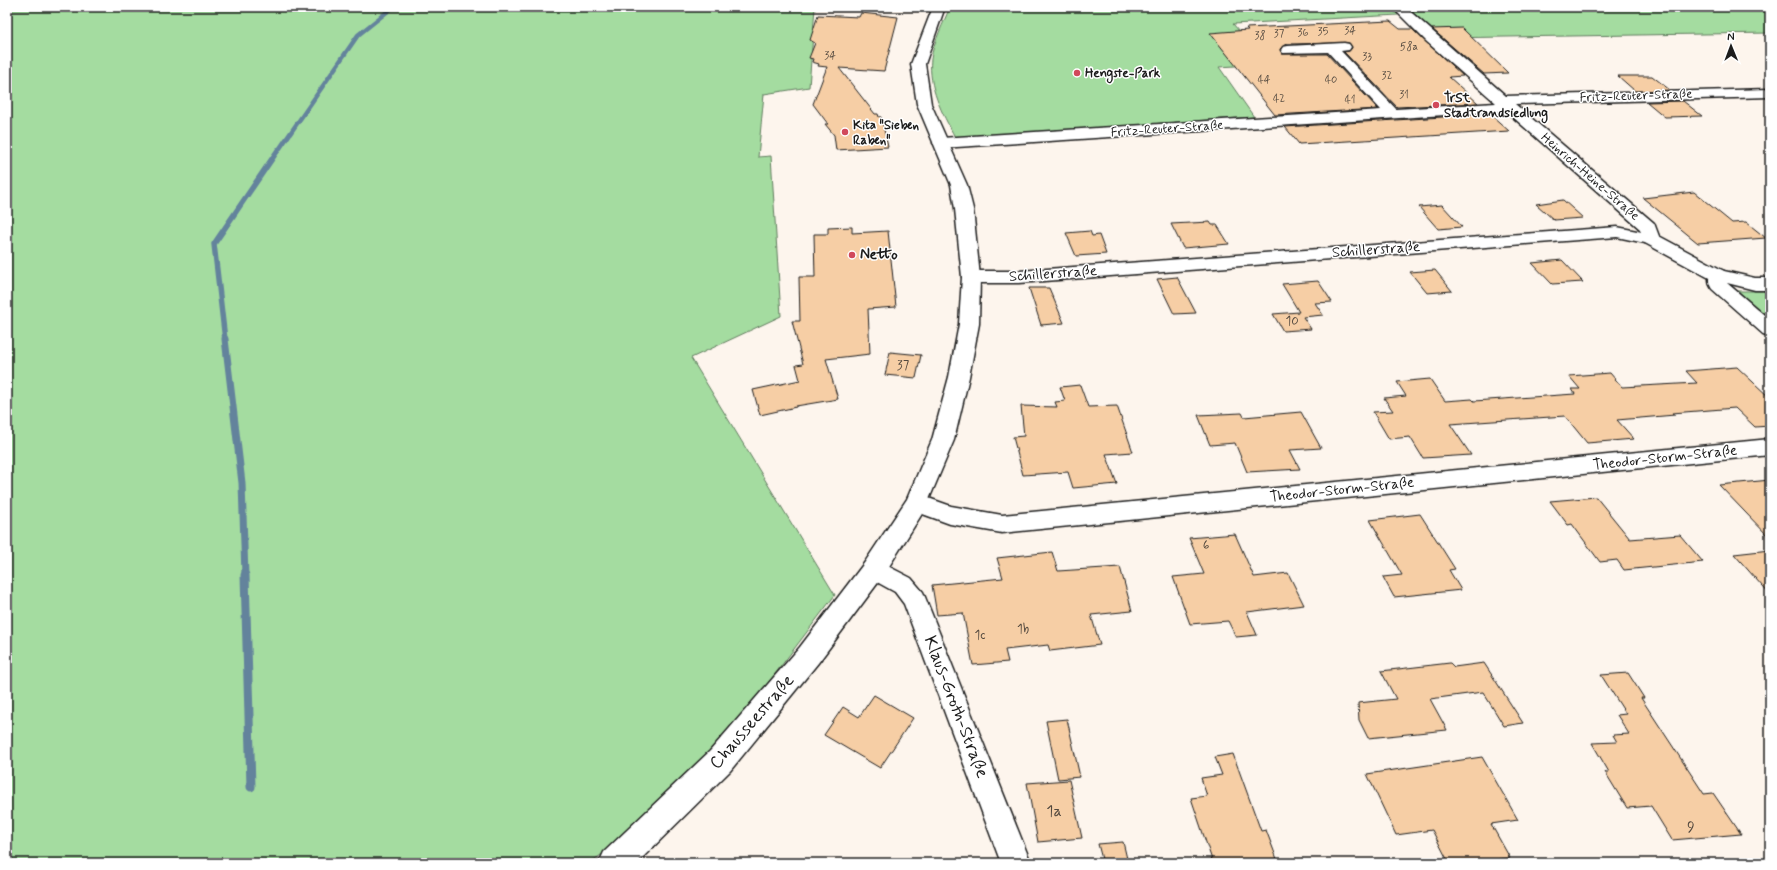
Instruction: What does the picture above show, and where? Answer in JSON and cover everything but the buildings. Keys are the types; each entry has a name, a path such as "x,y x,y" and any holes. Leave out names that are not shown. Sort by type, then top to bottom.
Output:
{"main road":[{"name":"Chausseestraße","path":"615,863 720,761 809,655 874,569 917,503 943,440 959,378 969,324 971,276 964,209 959,185 924,104 918,72 918,64 939,7"},
{"name":"Schillerstraße","path":"971,276 1020,277 1617,232 1651,239 1718,275 1755,284 1770,284"}],"street":[{"name":"Heinrich-Heine-Straße","path":"1398,7 1648,227 1651,239"},
{"path":"1288,50 1337,48 1393,114"},
{"name":"Fritz-Reuter-Straße","path":"941,143 1393,114 1506,103 1770,93"},
{"path":"1718,275 1718,285 1770,330"},
{"name":"Theodor-Storm-Straße","path":"917,503 950,515 1002,524 1770,447"},
{"name":"Klaus-Groth-Straße","path":"874,569 903,585 914,599 1016,863"}],"green space":[{"path":"7,7 815,7 809,87 764,94 758,157 771,156 781,316 691,358 835,595 740,720 672,793 607,851 589,863 7,863"},
{"name":"Hengste-Park","path":"950,7 1392,7 1398,15 1233,24 1268,64 1219,67 1254,117 955,137 937,100 931,69 931,59 934,46"},
{"path":"1407,7 1770,7 1770,33 1439,38"},
{"path":"1738,291 1770,291 1770,321 1739,294"}],"waterway":[{"path":"278,151 358,35 393,7"},
{"path":"225,340 214,244 278,150"},
{"path":"225,339 242,483 245,576"},
{"path":"245,575 251,787"}],"place":[{"name":"Hengste-Park","path":"1077,73"},
{"name":"TrSt Stadtrandsiedlung","path":"1436,105"},
{"name":"Kita \"Sieben Raben\"","path":"845,132"},
{"name":"Netto","path":"852,255"}]}
